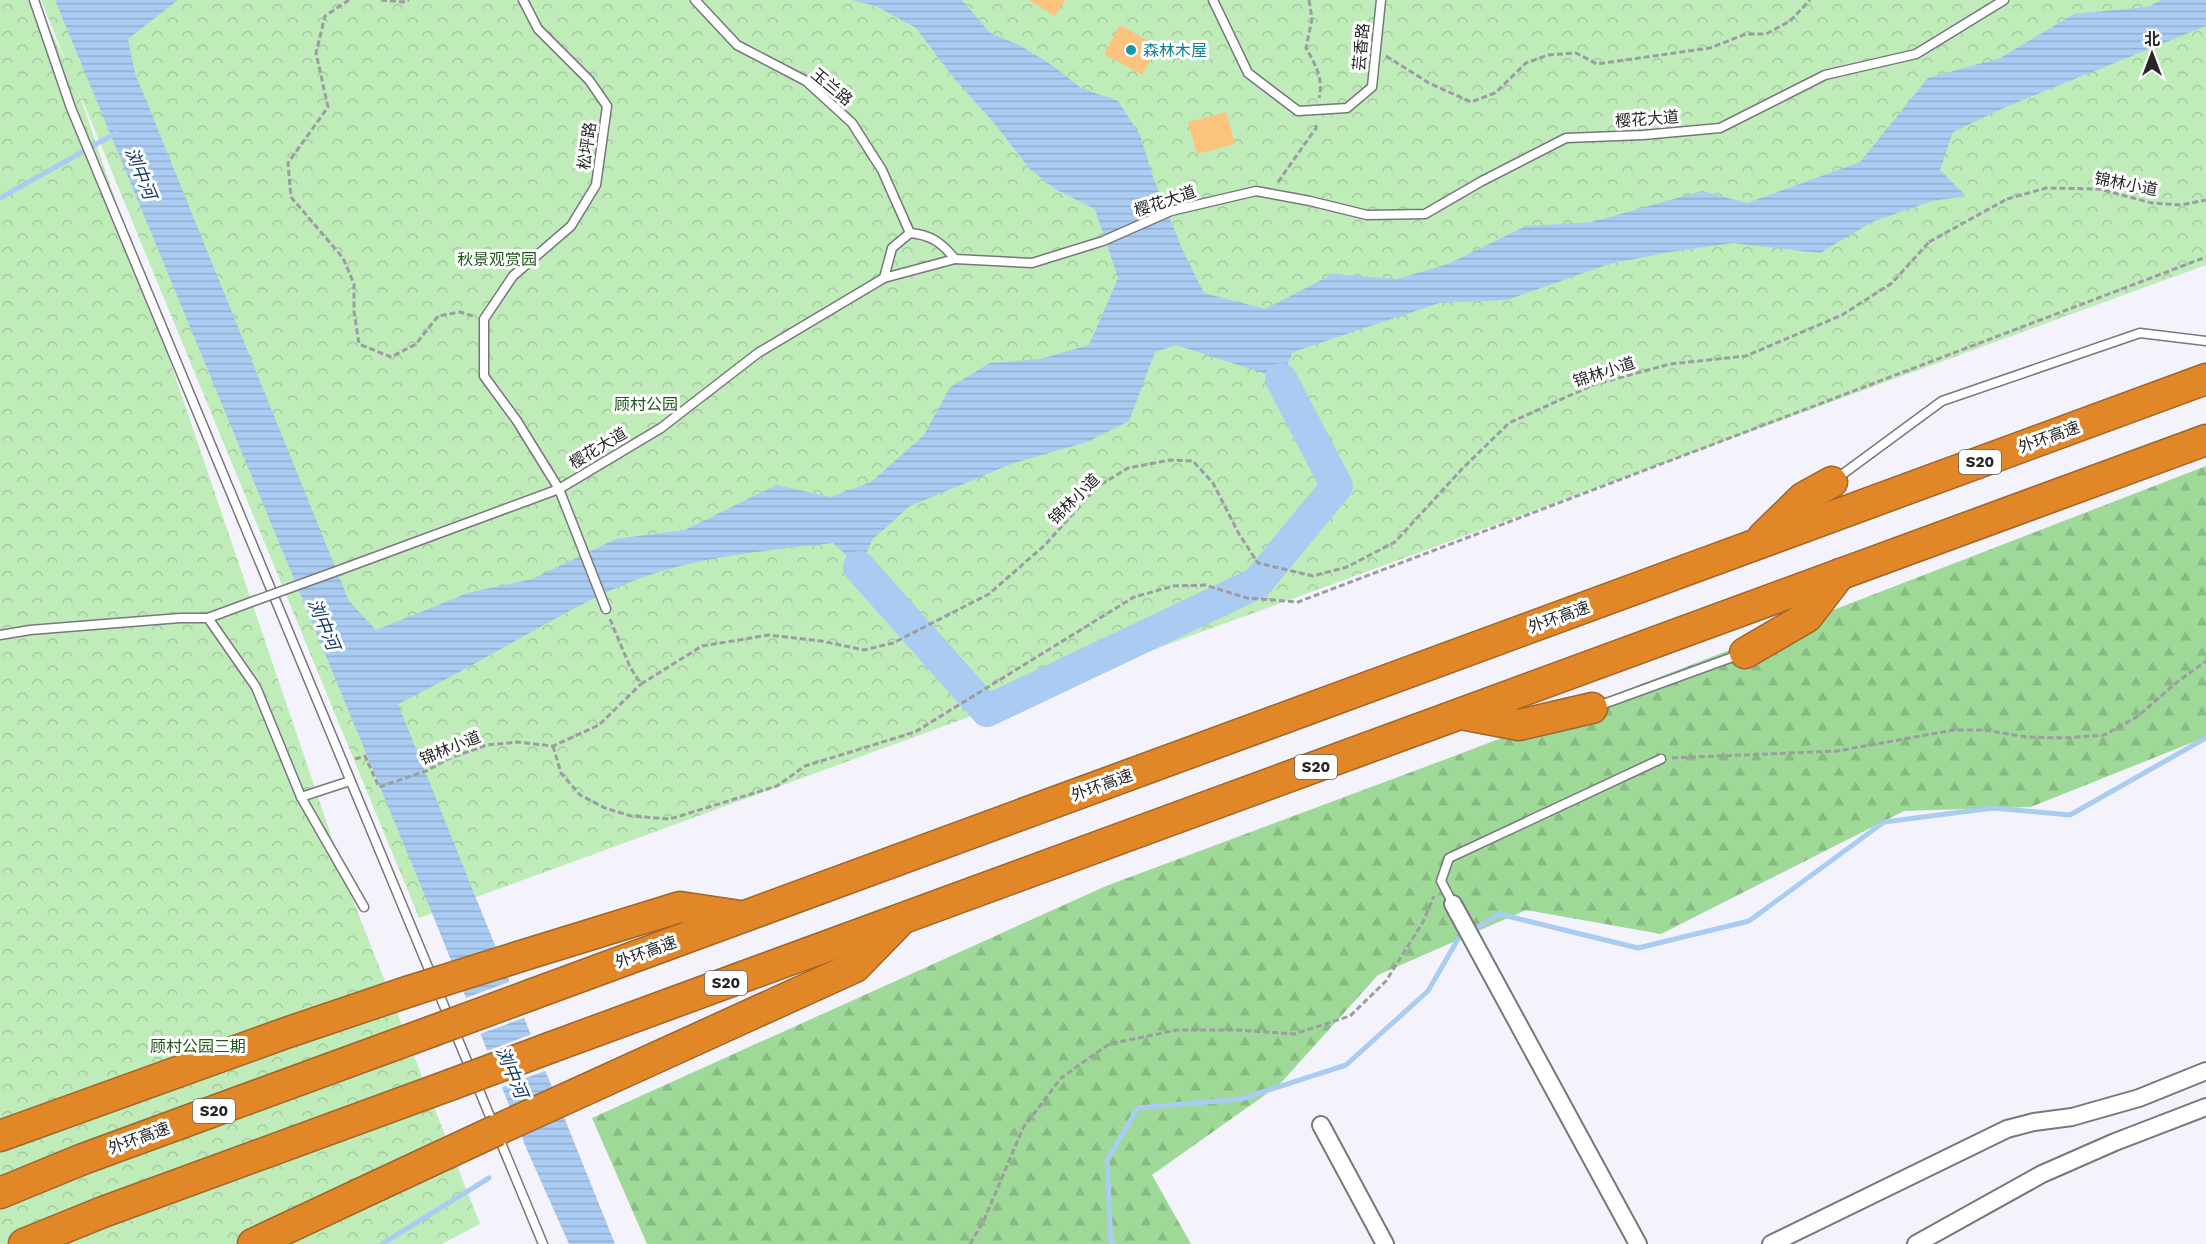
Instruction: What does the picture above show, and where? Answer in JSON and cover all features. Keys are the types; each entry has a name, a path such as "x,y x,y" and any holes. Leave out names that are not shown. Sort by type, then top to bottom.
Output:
{"highway":[{"name":"外环高速","path":"0,1193 83,1159 2206,380"},
{"name":"S20","path":"24,1244 103,1212 2206,440"},
{"path":"1754,545 1803,498 1832,482"},
{"path":"1745,653 1807,617 1840,574"},
{"path":"1461,714 1520,725 1592,708"},
{"path":"0,1136 283,1034 680,907 743,917"},
{"path":"254,1244 694,1039 855,967 901,919"}],"street":[{"path":"1453,904 1638,1244"},
{"path":"1771,1244 2007,1129 2034,1122 2072,1117 2139,1098 2206,1071"},
{"path":"1916,1244 2042,1174 2115,1142 2206,1107"},
{"path":"1321,1125 1384,1244"}],"lane":[{"path":"34,0 71,108 543,1244"},
{"name":"松坪路","path":"484,319 513,276 571,226 596,184 607,106 589,80 538,29 524,0"},
{"name":"玉兰路","path":"695,0 737,45 806,81 852,123 882,170 910,233"},
{"name":"芸香路","path":"1213,0 1248,73 1298,111 1347,108 1372,87 1381,0"},
{"name":"樱花大道","path":"0,635 30,630 180,618 208,618 559,489 661,428 758,353 884,278 955,259 1032,263 1103,241 1171,212 1256,191 1367,215 1425,214 1482,181 1566,138 1643,135 1720,128 1825,75 1916,54 2004,0"},
{"path":"884,278 892,248 910,233 928,235 948,250 955,259"},
{"path":"484,319 484,376 517,421 559,489 606,609"},
{"path":"1832,482 1942,401 2140,333 2206,341"},
{"path":"208,618 256,687 301,797 364,908"},
{"path":"1592,708 1745,653"},
{"path":"1453,904 1441,881 1449,858 1661,759"},
{"path":"301,797 350,781"}],"path":[{"path":"349,0 325,16 316,53 328,107 288,163 291,197 343,258 354,284 354,311 359,344 391,357 416,344 438,316 460,312 484,319"},
{"path":"381,0 403,2 409,0"},
{"path":"1375,55 1389,57 1430,83 1471,102 1495,93 1526,63 1548,55 1576,53 1597,64 1710,48 1746,34 1766,34 1790,21 1810,0"},
{"name":"锦林小道","path":"641,684 702,646 769,635 822,641 864,650 893,643 989,594 1045,545 1097,488 1128,468 1170,460 1193,461 1213,483 1239,534 1258,563 1313,576 1347,567 1395,542 1462,469 1509,423 1593,385 1670,364 1746,356 1842,315 1892,283 1929,242 2007,199 2046,188 2099,189 2152,203 2181,205 2206,200"},
{"path":"606,609 630,667 641,684 599,725 553,746 561,772 580,795 605,808 631,816 670,819 777,786 805,766 915,732 1134,597 1173,586 1205,585 1247,598 1298,602 2206,257"},
{"path":"1661,759 1838,751 1954,730 1984,730 2027,737 2063,738 2104,735 2138,717 2176,682 2206,661"},
{"name":"锦林小道","path":"342,763 365,756 379,788 487,745 518,742 553,746"},
{"path":"970,1244 984,1220 1023,1128 1061,1078 1110,1044 1177,1030 1238,1030 1294,1034 1350,1016 1386,981 1423,922 1441,881"}],"green space":[{"name":"顾村公园","path":"0,0 35,0 66,62 41,0 2206,0 2206,265 419,918 77,87 353,900 480,1224 442,1244 0,1244"},
{"path":"2206,466 2206,737 2031,807 1904,811 1661,934 1526,910 1378,975 1279,1085 1152,1175 1191,1244 647,1244 592,1118 1106,886 1465,752"}],"water":[{"name":"浏中河","path":"55,0 178,0 128,39 135,73 349,601 376,630 468,593 532,579 616,539 685,530 776,485 831,497 871,482 924,435 950,387 990,363 1040,359 1089,345 1118,278 1095,209 1055,189 1029,168 994,123 953,77 916,28 876,6 851,0 962,0 990,33 1019,45 1052,65 1081,88 1118,101 1140,135 1153,177 1183,251 1204,293 1265,309 1333,274 1397,279 1448,264 1526,226 1592,222 1702,191 1747,203 1860,162 1928,78 2000,58 2074,14 2147,7 2162,0 2206,0 2206,26 2008,106 1953,132 1940,170 1966,196 1932,201 1872,222 1820,253 1733,243 1609,264 1507,300 1439,303 1293,352 1281,379 1176,345 1155,352 1129,421 1087,442 1014,463 910,506 873,539 859,567 833,543 729,556 678,566 628,583 581,605 398,704 615,1244 569,1244 527,1150 430,908"}],"pier":[{"path":"511,981 526,1017 477,1035 463,999"},
{"path":"532,1034 547,1070 499,1088 484,1052"}],"building":[{"path":"1029,0 1065,0 1055,16"},
{"name":"森林木屋","path":"1120,25 1158,46 1142,75 1104,54"},
{"path":"1226,112 1235,144 1197,154 1188,122"}],"waterway":[{"path":"0,198 116,133"},
{"path":"859,567 987,711 1257,583 1337,486 1281,379"},
{"path":"1114,1244 1111,1242 1107,1160 1138,1108 1241,1099 1346,1065 1428,991 1458,939 1499,914 1638,948 1749,921 1884,822 1993,808 2070,815 2206,738"},
{"path":"382,1244 489,1178"}],"place":[{"name":"森林木屋","path":"1131,50"}],"park label":[{"name":"秋景观赏园","path":"497,259"},
{"name":"顾村公园三期","path":"198,1046"}]}
